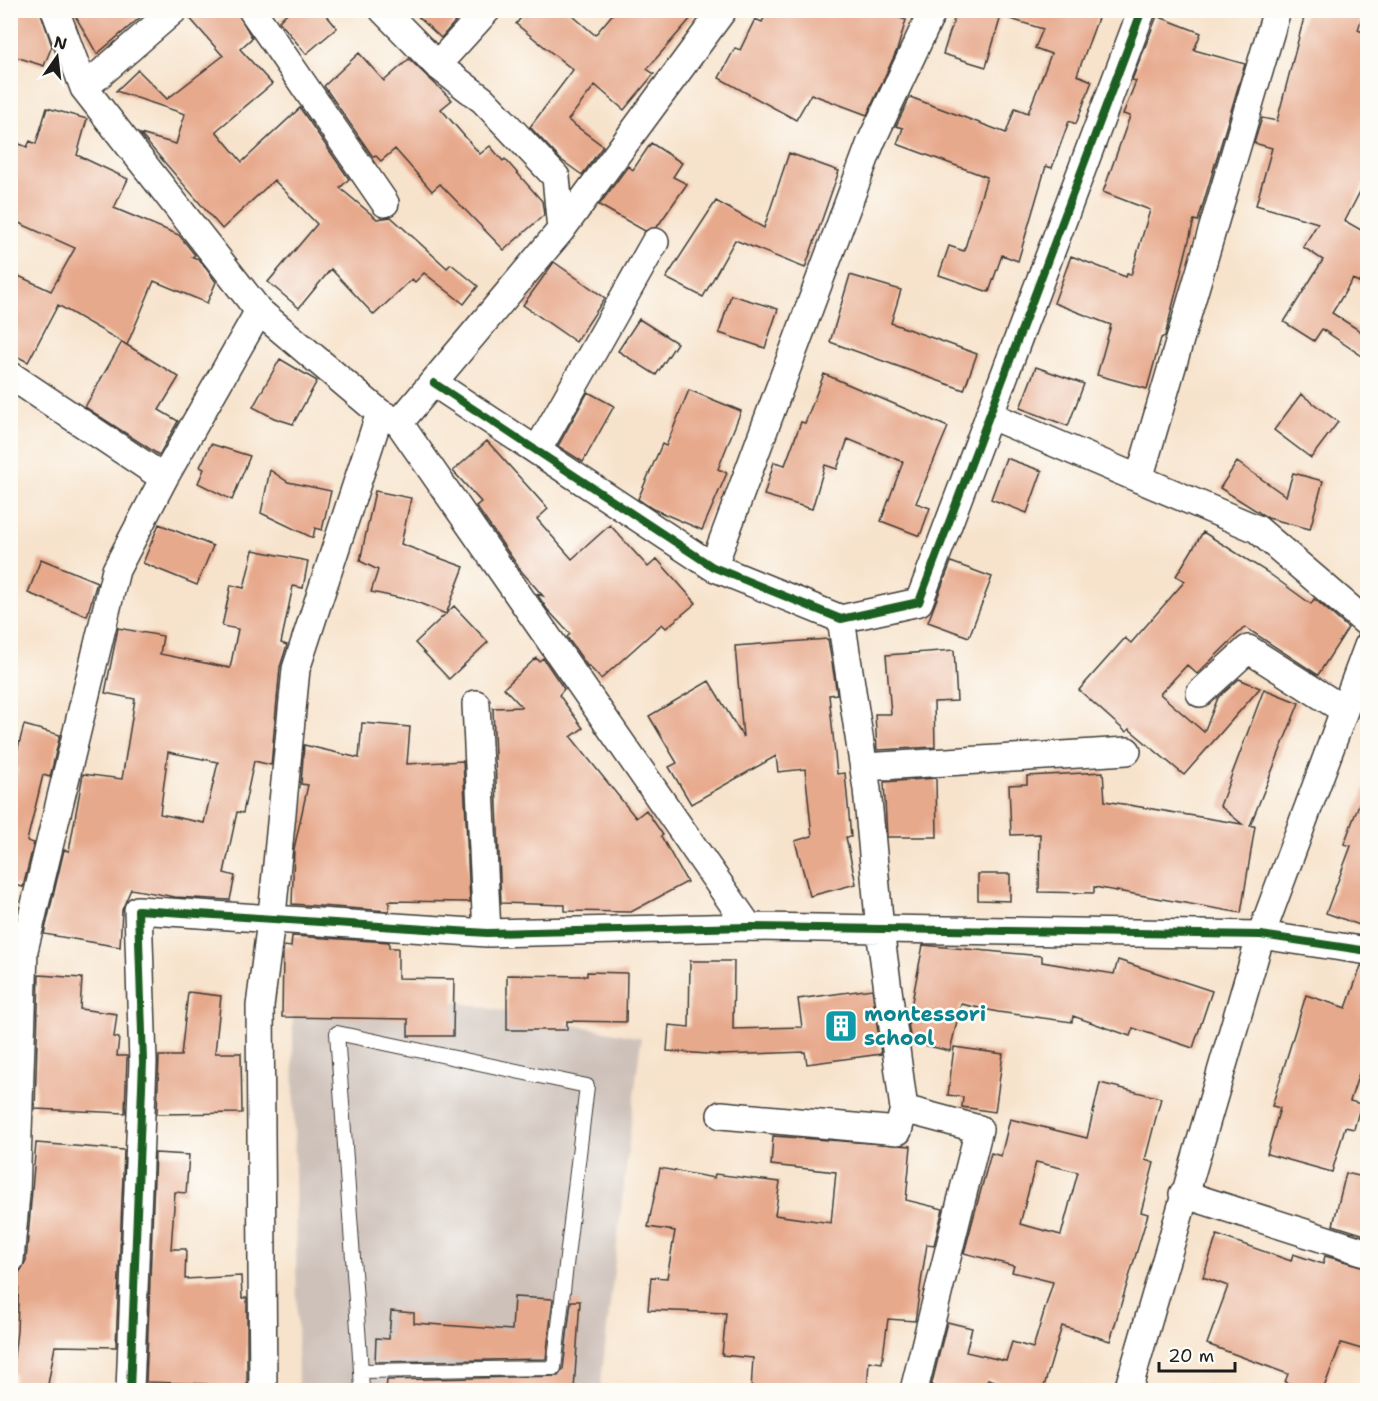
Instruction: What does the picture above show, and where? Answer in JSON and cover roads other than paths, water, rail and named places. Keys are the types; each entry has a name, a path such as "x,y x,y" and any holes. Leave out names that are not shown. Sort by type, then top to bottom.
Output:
{"street":[{"path":"55,10 84,88 259,311 389,418 749,927"},
{"path":"84,88 174,10"},
{"path":"252,10 386,203"},
{"path":"383,10 437,65 483,100 556,177 561,230"},
{"path":"437,65 487,10"},
{"path":"263,1390 260,1006 296,669 389,418 434,383 561,230 723,10"},
{"path":"712,567 871,142 933,10"},
{"path":"434,383 712,567 841,619 919,602 1142,10"},
{"path":"1139,479 1277,10"},
{"path":"537,451 655,243"},
{"path":"10,1260 16,1194 17,949 116,570 164,478 259,311"},
{"path":"10,375 164,478"},
{"path":"990,415 1257,529 1368,624"},
{"path":"721,1115 898,1131 904,1109 880,930 864,767 841,619"},
{"path":"1128,1390 1261,935 1368,646"},
{"path":"1200,693 1248,650 1344,710"},
{"path":"476,704 487,933"},
{"path":"864,767 1127,751"},
{"path":"130,1390 142,1062 138,910 487,933 749,927 1261,935 1368,951"},
{"path":"904,1109 979,1129 914,1390"},
{"path":"1184,1194 1368,1253"}],"lane":[{"path":"361,1371 554,1368 587,1086 337,1033 362,1390"}],"place":[{"name":"montessori school","path":"841,1026"}]}
